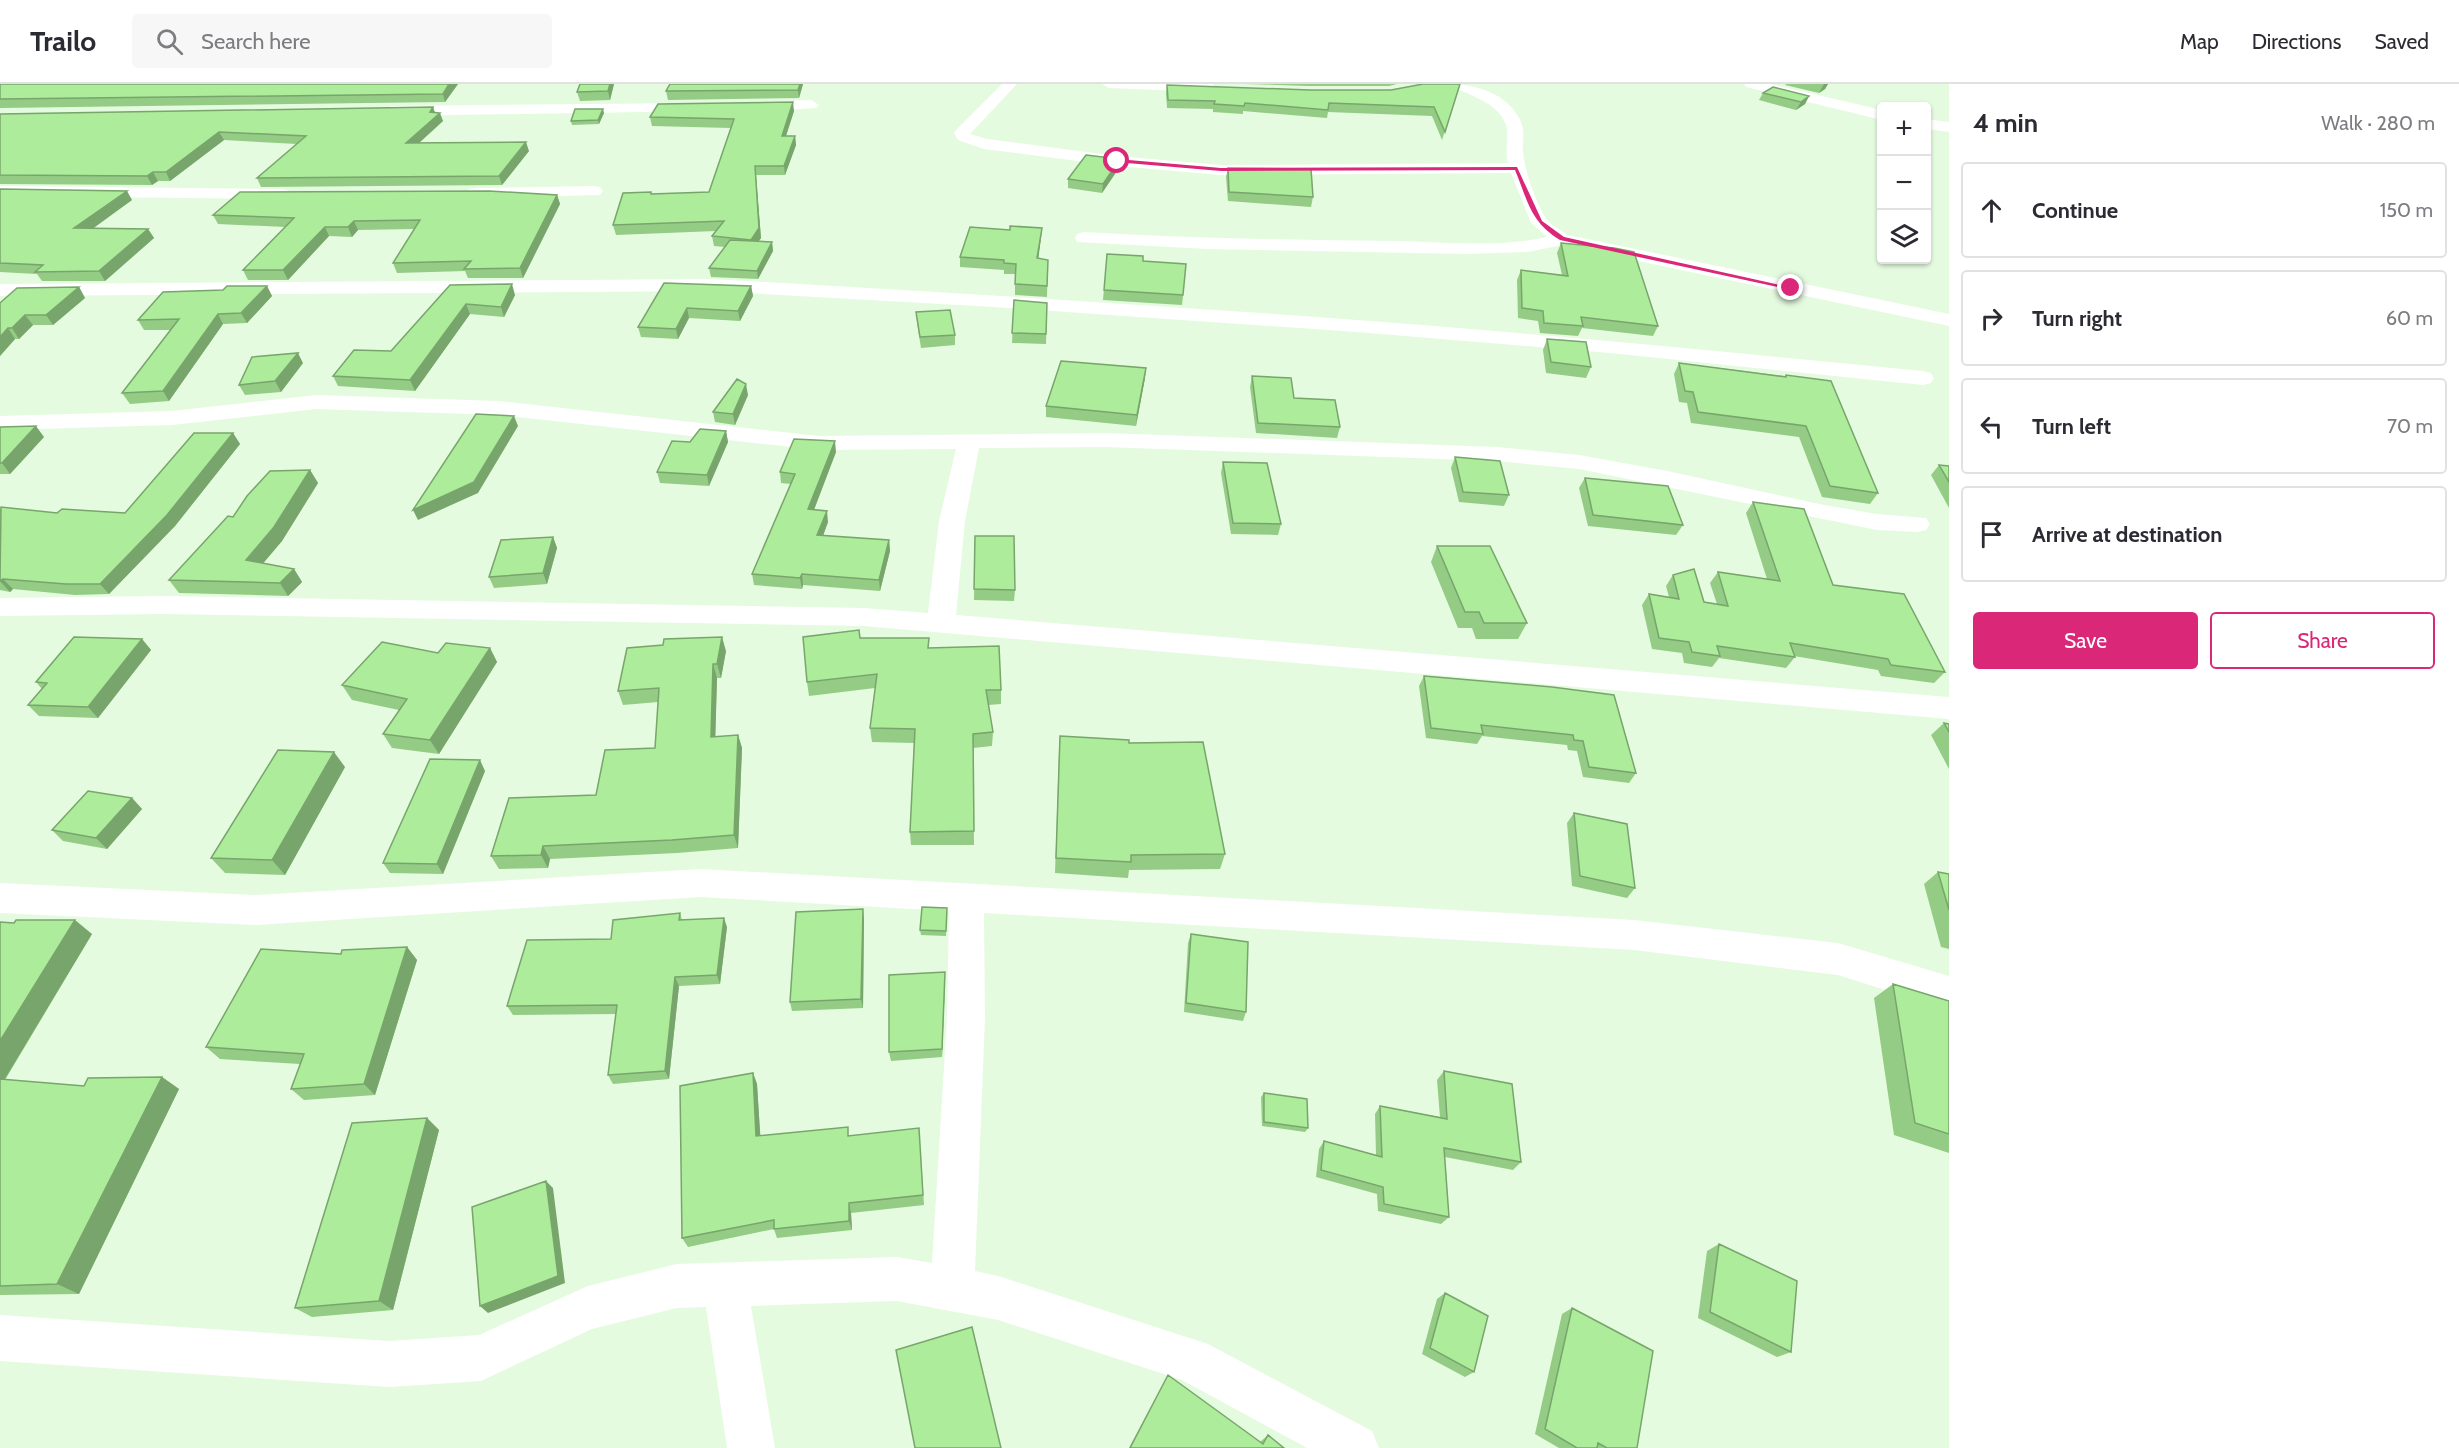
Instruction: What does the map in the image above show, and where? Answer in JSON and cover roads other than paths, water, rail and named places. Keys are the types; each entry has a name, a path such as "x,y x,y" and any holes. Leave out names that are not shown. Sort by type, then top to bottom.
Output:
{"street":[{"path":"1010,84 962,133 964,137 984,144 1117,161 1221,170 1517,168"},
{"path":"1109,84 1229,89"},
{"path":"1457,84 1489,99 1505,111 1514,124 1517,139 1514,150 1517,168 1539,222 1562,239 1949,320"},
{"path":"1751,84 1877,114"},
{"path":"636,108 652,94"},
{"path":"735,107 811,105"},
{"path":"372,111 713,107"},
{"path":"1931,125 1949,127"},
{"path":"0,191 297,194"},
{"path":"463,193 594,191"},
{"path":"1084,238 1195,245 1457,247 1539,245 1562,239"},
{"path":"0,290 711,285 982,300 1357,326 1598,346 1923,378"},
{"path":"0,423 172,418 316,402 499,408 819,443 1106,440 1497,453 1579,462 1667,478 1824,513 1877,522 1917,524"},
{"path":"941,623 952,521 969,441"},
{"path":"0,607 164,605 864,617 1949,708"},
{"path":"0,898 255,910 701,883 1634,935 1838,959 1949,993"},
{"path":"952,1290 966,1018 967,898"},
{"path":"0,1338 390,1364 481,1358 588,1308 677,1286 897,1279 998,1298 1192,1360 1355,1448"},
{"path":"724,1285 751,1448"}]}
